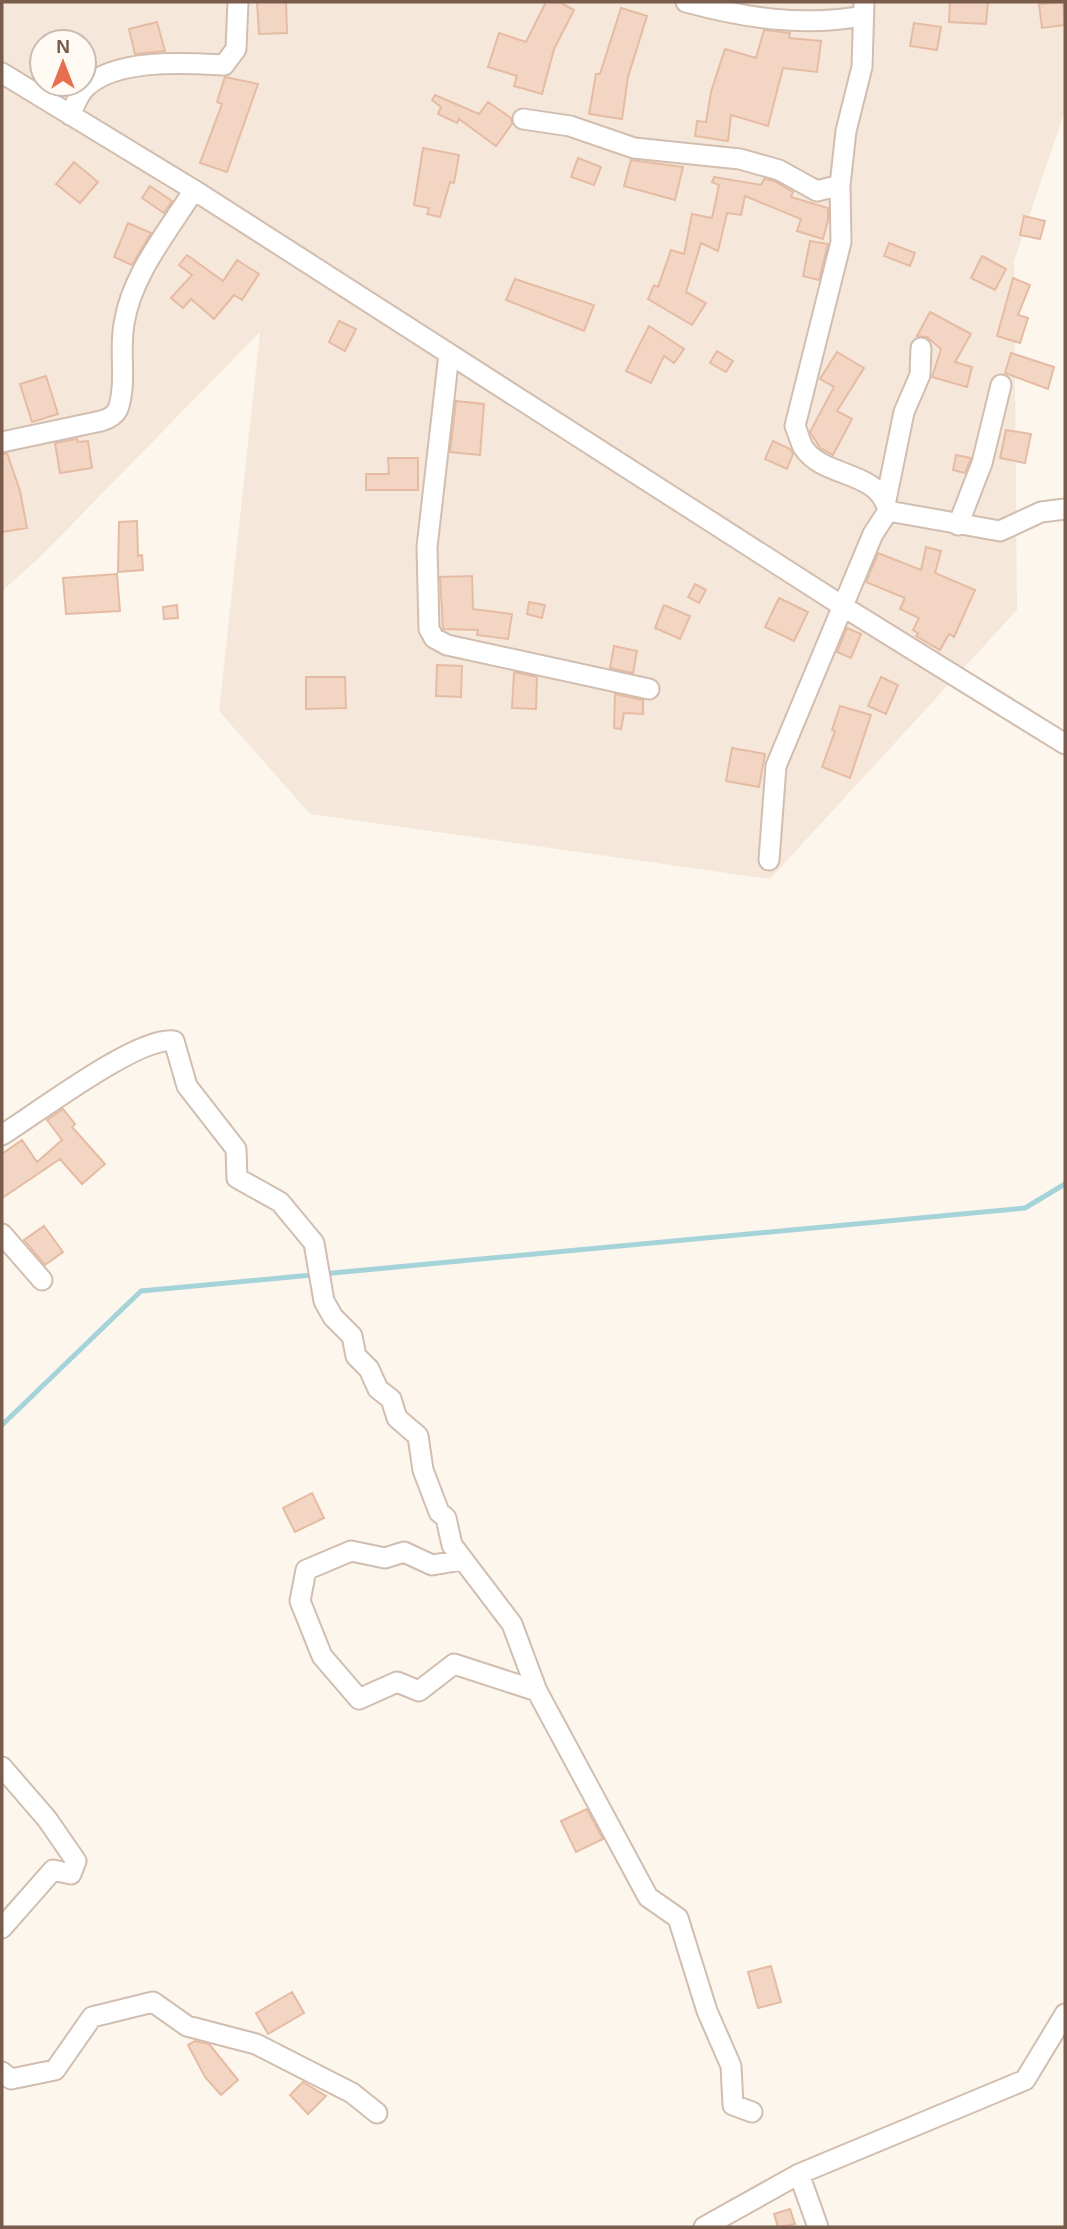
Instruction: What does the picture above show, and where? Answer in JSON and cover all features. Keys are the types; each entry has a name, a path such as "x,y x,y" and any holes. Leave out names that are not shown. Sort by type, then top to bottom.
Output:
{"street":[{"path":"70,115 85,87 106,76 139,66 182,63 224,65 236,49 238,2"},
{"path":"686,2 734,16 786,22 833,22 864,9 862,67 846,131 840,185 841,242 795,426 804,449 822,462 870,484 887,505 958,525 1000,531 1041,512 1065,509"},
{"path":"2,72 194,190 844,607 1065,744"},
{"path":"523,119 570,126 634,148 740,159 779,170 817,191 840,185"},
{"path":"2,442 100,421 116,414 121,405 123,384 124,324 134,293 194,190"},
{"path":"769,860 776,766 887,505 904,412 920,374 921,348"},
{"path":"449,354 426,547 429,629 434,638 447,645 649,689"},
{"path":"958,525 982,463 1001,385"},
{"path":"2,1135 114,1062 161,1039 174,1041 187,1086 236,1149 237,1178 279,1202 314,1243 324,1301 333,1317 352,1336 356,1356 369,1369 378,1389 391,1399 397,1418 418,1436 423,1470 439,1511 446,1518 452,1545 512,1624 537,1691 648,1897 678,1918 707,2011 731,2066 733,2105 752,2112"},
{"path":"2,1234 42,1280"},
{"path":"463,1560 432,1565 404,1552 385,1558 351,1551 306,1570 300,1601 322,1656 359,1699 397,1682 419,1690 454,1664 537,1691"},
{"path":"2,1767 47,1819 76,1861 71,1874 53,1870 2,1928"},
{"path":"2,2072 10,2079 55,2070 92,2017 153,2002 187,2025 256,2045 352,2093 377,2113"},
{"path":"704,2227 799,2174 1026,2080 1065,2014"},
{"path":"799,2174 818,2227"}],"shaded area":[{"path":"2,2 1065,2 1065,111 1014,261 1017,610 770,879 310,814 219,711 260,332 40,557 2,591"}],"building":[{"path":"257,2 286,2 287,33 259,34"},
{"path":"546,2 559,2 574,10 554,49 542,94 514,86 517,76 488,67 499,33 526,42"},
{"path":"950,2 988,2 986,24 949,22"},
{"path":"1063,2 1065,25 1042,28 1039,4"},
{"path":"621,8 647,16 628,77 622,119 589,114 596,74 600,74"},
{"path":"157,22 165,51 135,54 129,29"},
{"path":"914,23 941,27 937,50 910,46"},
{"path":"764,30 790,33 789,38 821,41 817,72 783,68 768,126 731,115 728,141 695,136 697,121 706,122 711,92 725,49 756,58"},
{"path":"225,77 258,84 227,172 200,163 222,104 217,102"},
{"path":"435,95 479,114 488,102 511,118 512,124 496,146 459,119 457,123 438,114 441,107 432,100"},
{"path":"423,148 459,155 454,183 450,182 440,217 427,214 429,208 414,205"},
{"path":"578,158 601,167 594,185 571,177"},
{"path":"631,160 683,167 675,200 624,186"},
{"path":"74,162 98,182 80,203 56,184"},
{"path":"714,177 761,185 764,179 774,181 793,192 791,197 828,208 828,220 823,239 797,231 801,219 745,196 741,215 727,213 718,251 701,243 686,292 706,303 692,325 648,299 654,285 658,287 671,250 684,254 692,214 712,218 719,185 712,182"},
{"path":"150,186 172,201 164,213 142,198"},
{"path":"1024,216 1045,221 1040,239 1020,235"},
{"path":"128,223 151,233 132,265 114,257"},
{"path":"810,241 828,244 819,280 803,276"},
{"path":"889,243 915,253 910,266 884,256"},
{"path":"187,255 223,281 237,260 259,274 242,300 234,295 214,319 191,299 183,308 171,298 192,275 179,265"},
{"path":"982,256 1006,269 995,290 971,278"},
{"path":"1013,278 1030,285 1018,315 1028,318 1020,343 997,336"},
{"path":"515,279 594,305 584,331 506,300"},
{"path":"930,312 971,334 955,362 972,367 967,387 932,377 941,349 927,337 917,336"},
{"path":"339,321 356,329 345,351 329,342"},
{"path":"649,326 684,349 674,363 664,356 651,383 626,371"},
{"path":"717,351 733,361 726,372 710,363"},
{"path":"837,352 864,368 837,411 852,419 833,455 820,448 810,432 834,387 820,379"},
{"path":"1011,353 1054,367 1048,389 1005,373"},
{"path":"46,376 58,414 32,422 20,384"},
{"path":"456,401 484,404 480,455 450,452"},
{"path":"1006,430 1031,434 1025,463 1000,458"},
{"path":"77,439 78,442 88,441 92,468 60,473 55,443"},
{"path":"773,441 790,449 793,454 787,469 765,459"},
{"path":"7,453 20,491 27,528 2,532 2,454"},
{"path":"956,455 971,458 965,473 953,470"},
{"path":"388,458 418,458 418,490 366,490 366,474 389,474"},
{"path":"137,521 138,556 142,555 143,570 118,572 119,522"},
{"path":"926,547 941,551 935,573 975,590 954,637 949,634 940,650 916,636 918,633 913,630 919,618 900,609 905,598 866,582 878,553 921,570"},
{"path":"117,574 120,611 66,614 63,578"},
{"path":"472,576 473,609 512,614 508,639 477,635 478,630 443,629 440,577"},
{"path":"695,584 706,590 699,603 688,597"},
{"path":"779,598 808,612 794,641 765,627"},
{"path":"529,602 545,605 542,618 527,614"},
{"path":"177,605 178,618 164,619 163,607"},
{"path":"664,605 690,616 680,639 655,628"},
{"path":"847,628 861,634 851,658 837,652"},
{"path":"614,646 637,651 633,673 610,668"},
{"path":"437,665 462,666 461,697 436,696"},
{"path":"514,672 537,677 536,709 512,708"},
{"path":"306,677 345,677 346,708 306,709"},
{"path":"881,677 898,685 886,714 868,706"},
{"path":"615,694 643,700 643,714 624,713 621,729 614,728"},
{"path":"840,706 871,715 850,778 822,767 835,731 832,730"},
{"path":"732,748 765,754 759,787 726,781"},
{"path":"63,1109 75,1124 72,1127 105,1164 82,1184 60,1159 2,1198 2,1154 22,1140 37,1162 62,1140 47,1120"},
{"path":"44,1226 63,1252 45,1265 24,1240"},
{"path":"312,1493 324,1518 295,1532 283,1508"},
{"path":"587,1809 603,1839 576,1852 561,1821"},
{"path":"771,1966 781,2002 758,2008 748,1972"},
{"path":"292,1992 304,2013 268,2034 256,2013"},
{"path":"195,2041 209,2044 238,2080 221,2095 205,2077 188,2045"},
{"path":"303,2082 326,2096 308,2114 290,2095"},
{"path":"790,2209 795,2224 778,2227 774,2214"}],"waterway":[{"path":"2,1425 141,1291 1025,1208 1065,1184"}]}
